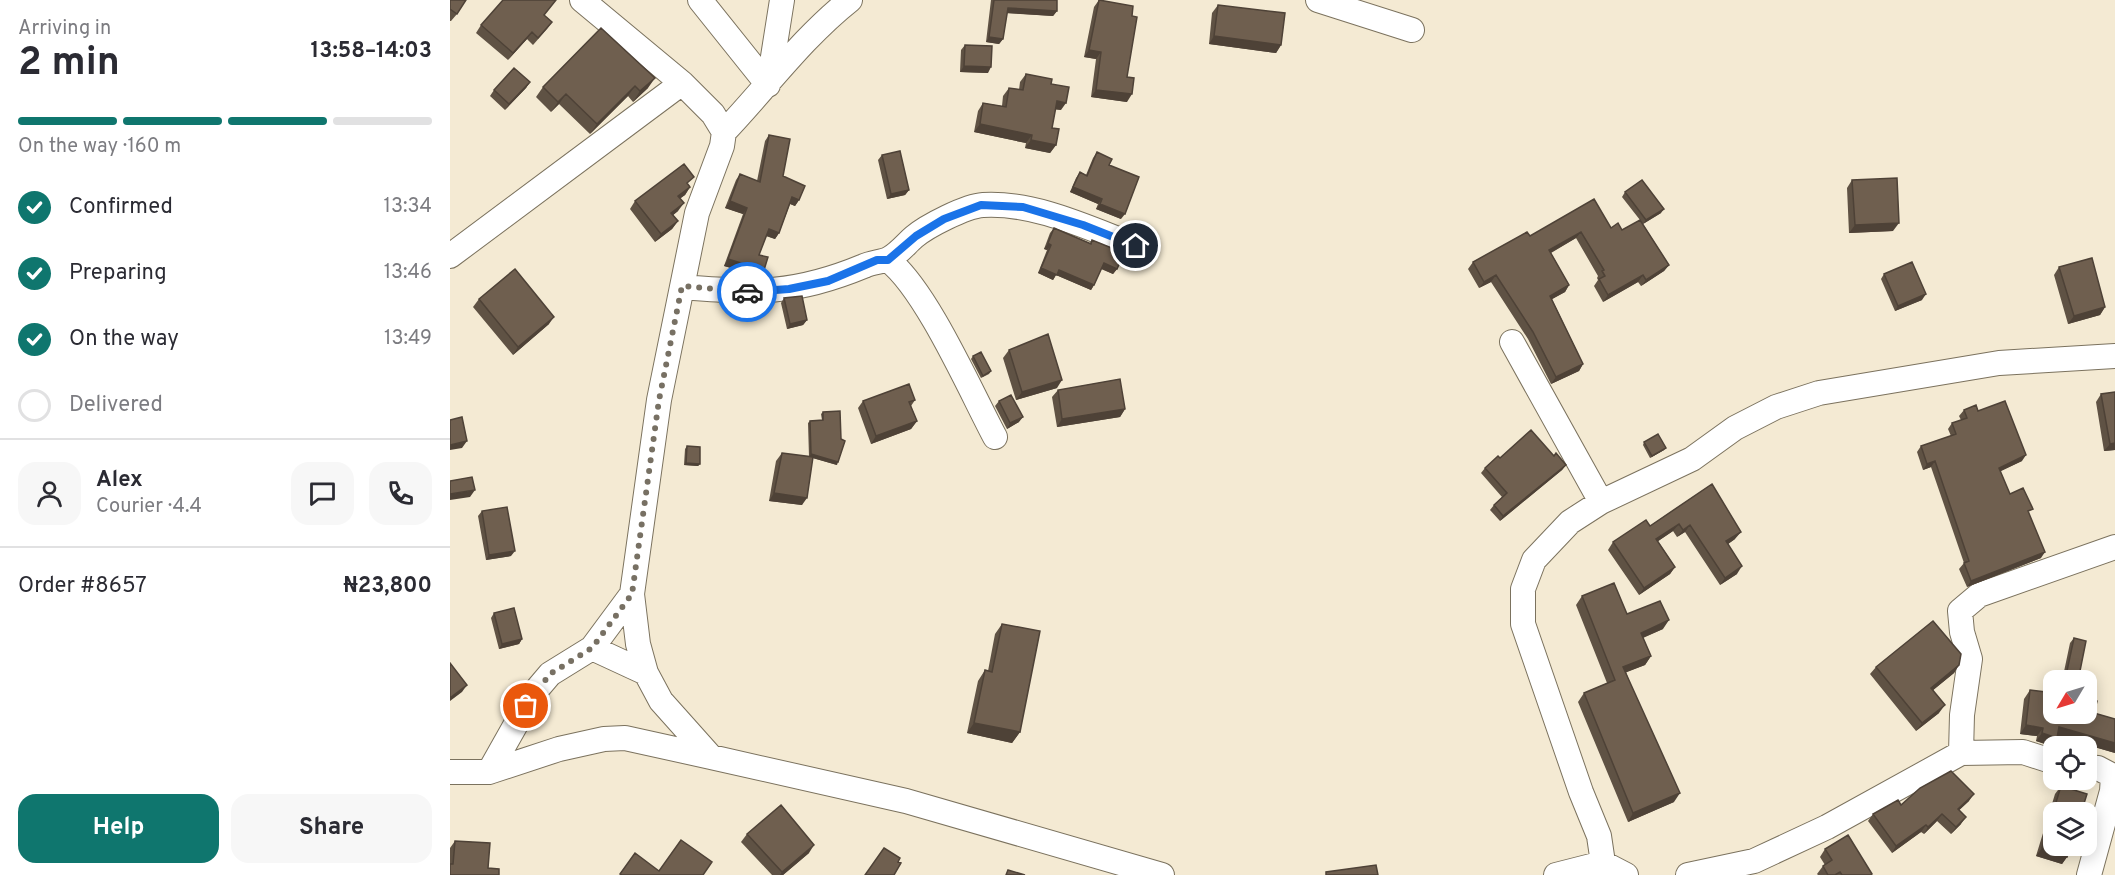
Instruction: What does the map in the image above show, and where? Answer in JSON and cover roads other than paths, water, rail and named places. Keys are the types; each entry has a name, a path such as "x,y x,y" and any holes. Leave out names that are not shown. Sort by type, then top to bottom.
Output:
{"street":[{"path":"582,0 682,83 712,114 724,132"},
{"path":"700,0 768,85"},
{"path":"768,85 782,0"},
{"path":"711,757 661,702 646,673 638,644 632,594 659,400 697,213 722,146 724,132 768,85 798,47 850,0"},
{"path":"1318,0 1412,30"},
{"path":"450,256 503,219 682,83"},
{"path":"888,260 916,236 944,219 981,205 1023,207 1083,225 1136,246"},
{"path":"682,286 752,293 789,289 828,281 877,260 888,260 898,268 933,320 995,437"},
{"path":"1512,342 1601,502"},
{"path":"1603,863 1599,836 1581,792 1523,624 1523,589 1534,560 1570,522 1601,502 1692,459 1736,428 1776,407 1819,393 1999,363 2115,356"},
{"path":"1961,753 1962,716 1970,659 1962,632 1960,611 1978,595 2115,547"},
{"path":"489,772 533,694 550,674 592,648 632,594"},
{"path":"592,648 646,673"},
{"path":"450,772 489,772 559,749 604,739 625,738 906,801 1162,875"},
{"path":"1688,875 1760,868 1827,827 1961,753 2023,753 2043,759"},
{"path":"2089,875 2114,777 2097,768"},
{"path":"1556,875 1603,863 1626,875"}]}
